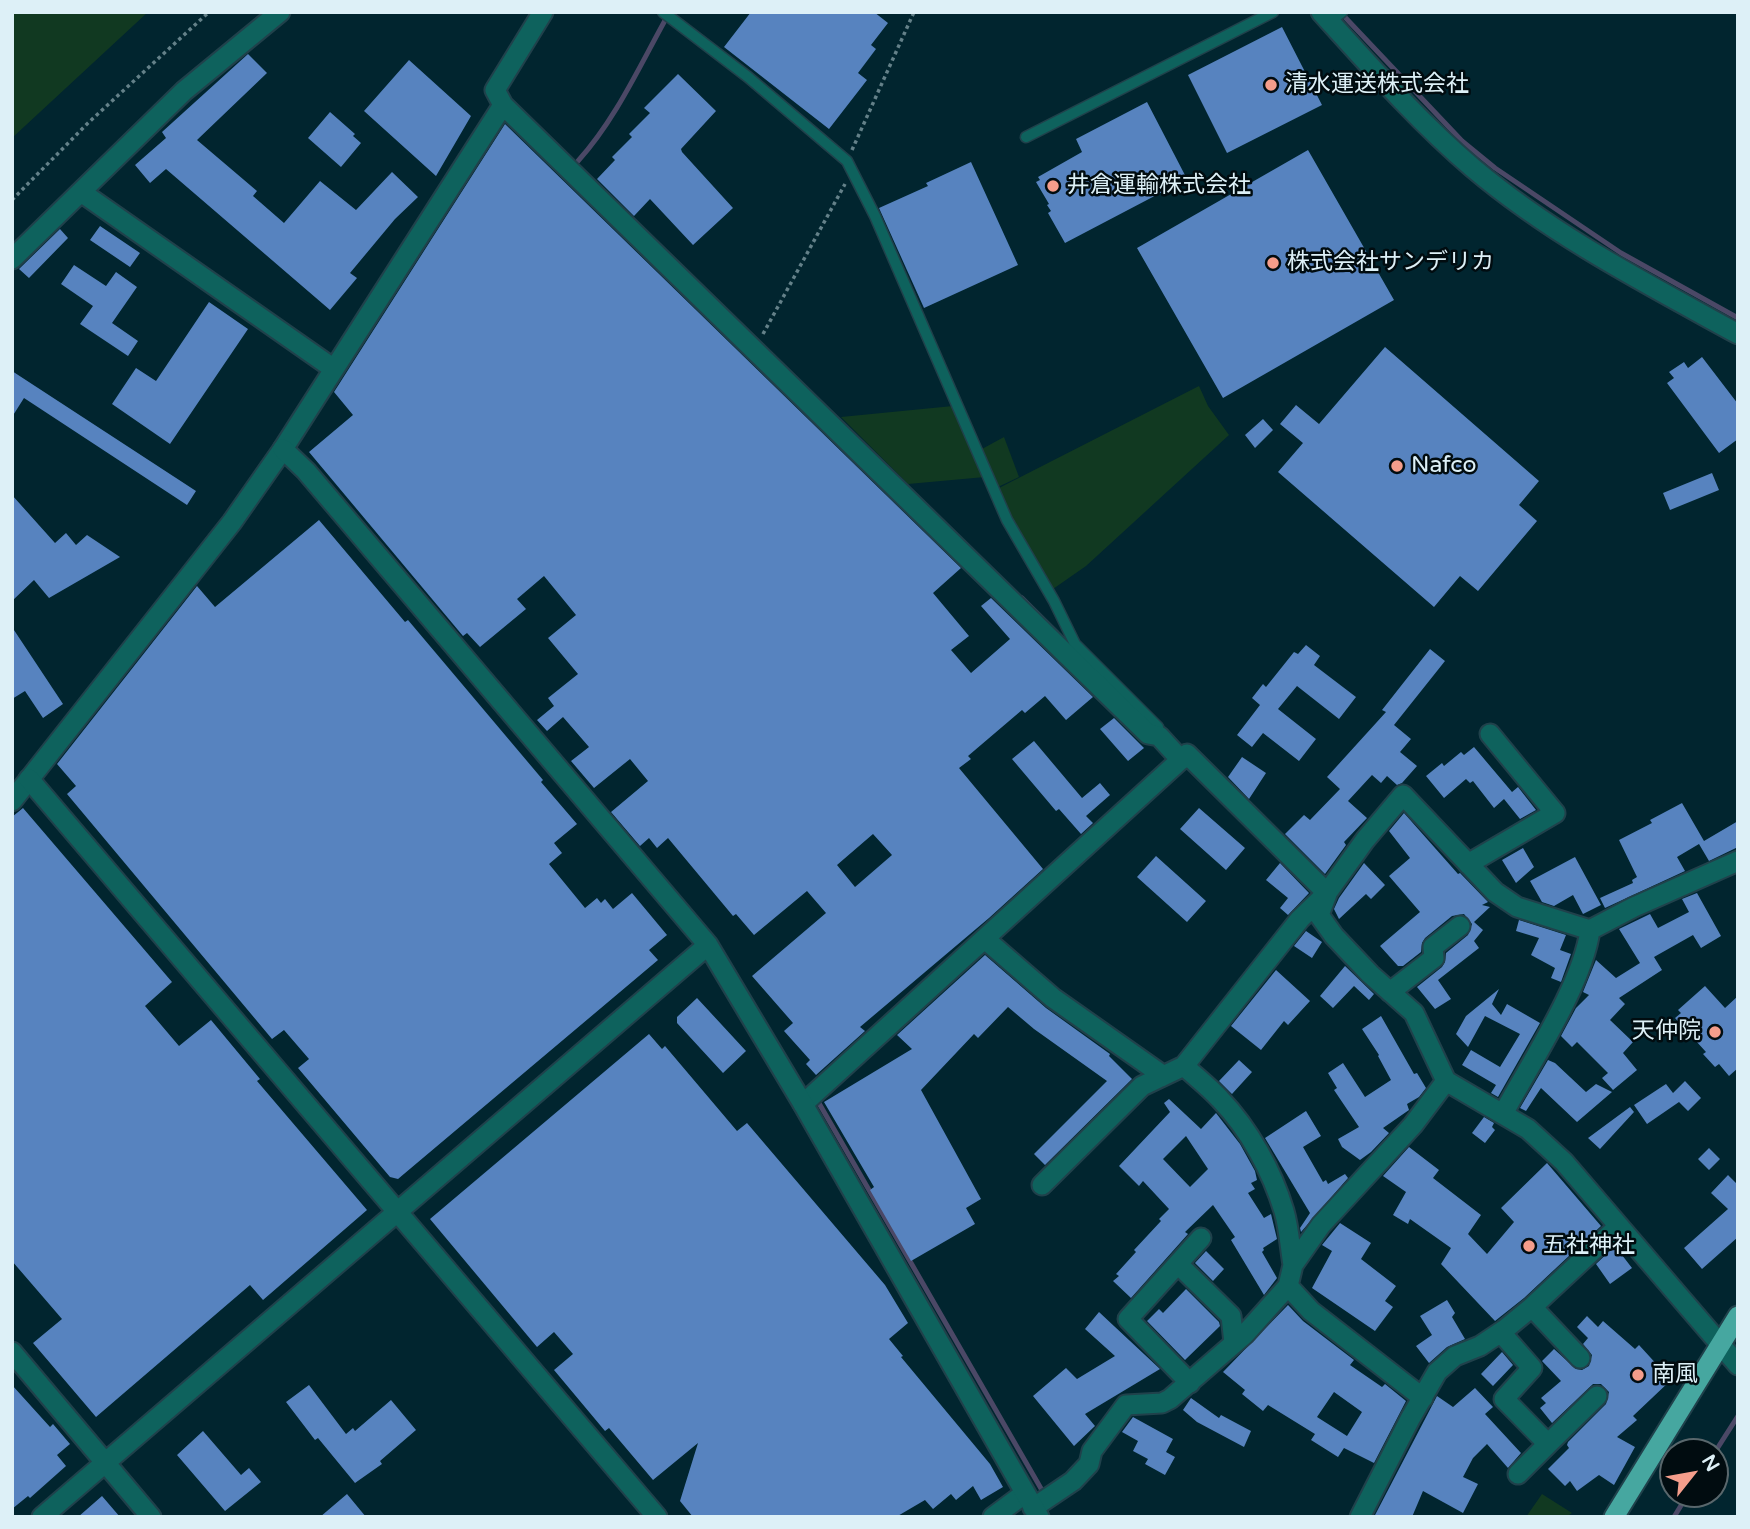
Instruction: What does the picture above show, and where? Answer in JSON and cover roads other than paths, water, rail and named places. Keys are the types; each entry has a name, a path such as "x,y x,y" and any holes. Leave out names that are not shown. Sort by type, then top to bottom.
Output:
{"highway":[{"path":"1614,1517 1738,1316"}],"street":[{"path":"12,259 184,91 280,12"},
{"path":"543,12 495,90 503,105 1054,634 1148,734 1158,736 1181,760"},
{"path":"1333,15 1432,130 1473,168 1542,220 1640,280 1738,334"},
{"path":"12,801 232,522 283,449 503,105"},
{"path":"81,192 334,369"},
{"path":"283,449 306,471 708,945 803,1104 1032,1506"},
{"path":"1468,864 1555,813 1490,734"},
{"path":"803,1104 988,942 1187,754 1327,893"},
{"path":"29,779 657,1517"},
{"path":"1042,1185 1142,1087 1184,1066 1300,919 1327,893 1365,840 1404,795 1495,892 1517,906 1590,930 1664,893 1738,861"},
{"path":"1327,893 1319,915 1334,936 1414,1013 1446,1081 1528,1129 1564,1162 1738,1364"},
{"path":"1390,992 1434,958 1433,947 1460,926"},
{"path":"1503,1114 1563,1004 1584,956 1590,930"},
{"path":"988,942 1054,998 1158,1072 1161,1077"},
{"path":"42,1517 708,945"},
{"path":"1184,1066 1220,1099 1242,1126 1261,1157 1276,1187 1285,1214 1293,1265"},
{"path":"992,1517 1032,1506 1073,1481 1089,1464 1092,1451 1126,1405 1161,1404 1214,1363 1245,1334 1288,1286 1293,1265 1321,1225 1413,1125 1446,1081"},
{"path":"1360,1517 1437,1372 1455,1356 1480,1346 1504,1330 1619,1226"},
{"path":"1190,1383 1128,1319 1201,1238"},
{"path":"1178,1264 1231,1316 1234,1343"},
{"path":"1288,1286 1311,1311 1423,1398"},
{"path":"1532,1307 1580,1358"},
{"path":"1504,1330 1504,1336 1532,1368 1504,1399 1548,1444"},
{"path":"12,1352 151,1517"},
{"path":"1518,1474 1597,1396"}],"lane":[{"path":"1026,136 1273,12"},
{"path":"665,15 748,77 850,166 875,216 1007,520 1075,644 1158,727 1158,736"},
{"path":"1054,634 1062,617"}],"waterway":[{"path":"1341,13 1462,141 1495,168 1621,253 1738,318"},
{"path":"578,161 616,110 668,15"},
{"path":"1022,598 1057,633"},
{"path":"816,1098 1043,1492"},
{"path":"1724,1438 1738,1416"},
{"path":"1674,1517 1679,1508"}],"place":[{"name":"清水運送株式会社","path":"1271,85"},
{"name":"井倉運輸株式会社","path":"1053,186"},
{"name":"株式会社サンデリカ","path":"1273,263"},
{"name":"Nafco","path":"1397,466"},
{"name":"天仲院","path":"1715,1032"},
{"name":"五社神社","path":"1529,1246"},
{"name":"南風","path":"1638,1375"}]}
